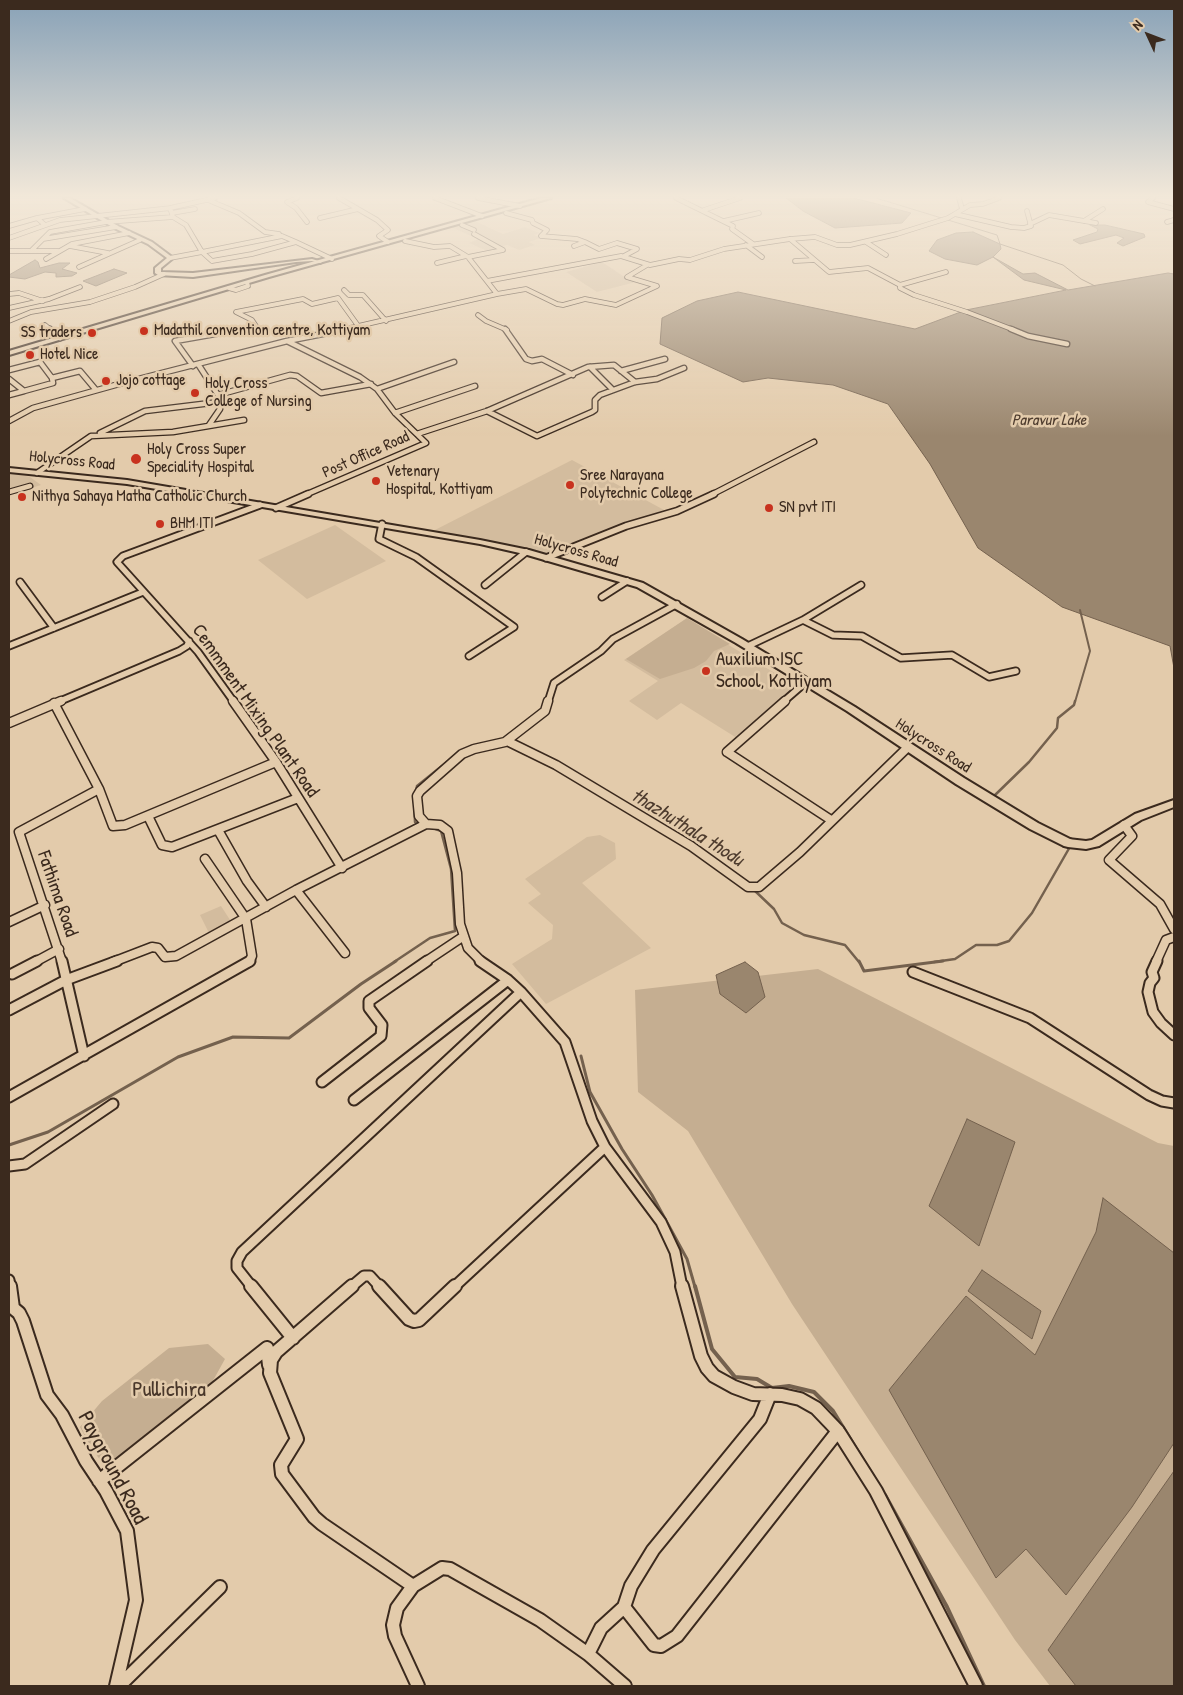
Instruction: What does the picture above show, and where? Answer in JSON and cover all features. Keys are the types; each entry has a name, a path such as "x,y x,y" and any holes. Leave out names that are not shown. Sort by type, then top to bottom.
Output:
{"highway":[{"path":"9,354 268,277"}],"main road":[{"name":"Holycross Road","path":"9,470 127,482 260,506 382,524 526,552 640,585 677,604 748,646 851,709 907,748 1034,826 1068,843"}],"street":[{"path":"9,321 32,312 90,302 135,287 157,277"},
{"path":"485,277 497,294"},
{"path":"488,281 509,277"},
{"path":"9,421 33,408 96,390 287,341 386,321 497,294 526,289 556,304 564,305 585,300 616,305 657,286 627,277"},
{"path":"885,277 914,295 967,312 1028,336 1067,344"},
{"path":"900,285 928,277"},
{"path":"9,308 41,301 80,287"},
{"path":"344,290 349,295 363,295 386,321"},
{"path":"9,294 19,293 59,308"},
{"path":"209,425 220,409 218,394 196,365 184,356 175,341 255,327 252,320 236,312 303,299 312,304 338,298 359,327"},
{"path":"478,315 507,330 526,359 532,361 542,359 573,375"},
{"path":"45,325 60,338"},
{"name":"Post Office Road","path":"276,508 426,442 395,412 377,388 287,341"},
{"path":"621,371 665,359"},
{"path":"9,370 40,362 54,382 9,395"},
{"path":"377,388 454,362"},
{"path":"417,434 487,411 590,367 611,364 635,382"},
{"path":"590,367 613,390"},
{"path":"487,411 538,436 564,427 594,411 597,397 635,382 657,378 684,368"},
{"path":"52,378 80,371 96,390"},
{"path":"218,394 290,375 297,376 321,394 371,384"},
{"path":"9,379 24,391"},
{"path":"395,412 475,386"},
{"path":"37,473 82,441 145,411 219,402"},
{"path":"96,435 173,432 244,420"},
{"path":"546,558 626,526 677,511 814,442"},
{"path":"9,492 30,486"},
{"name":"Cemmment Mixing Plant Road","path":"260,506 118,559 117,562 189,641 276,762 342,868"},
{"path":"382,524 379,539 416,558 514,627 469,656"},
{"path":"485,585 526,552"},
{"path":"602,597 627,581"},
{"path":"20,582 54,628"},
{"path":"748,646 803,620 861,586"},
{"path":"9,646 143,592"},
{"path":"426,824 419,816 417,796 424,786 467,752 507,741 545,711 554,683 602,651 612,639 677,604"},
{"path":"803,620 834,635 862,636 901,658 952,655 989,677 1016,671"},
{"path":"9,723 179,651 187,646 189,641"},
{"path":"806,682 727,752 831,820"},
{"path":"54,703 99,789 107,815 113,826 125,826 276,762"},
{"path":"507,741 556,765 690,846 731,873 748,887 757,887 776,873 831,820 869,787 907,748"},
{"name":"Fathima Road","path":"84,1056 59,949 18,832 99,789"},
{"path":"148,816 162,845 166,847 178,845 298,798"},
{"path":"1068,843 1080,845 1095,843 1138,817 1174,803"},
{"path":"9,1010 66,980 152,947 158,948 165,957 170,958 246,919 296,890 426,824 440,825 448,831 457,873 460,924 468,948 478,959 508,980 521,992 565,1042 592,1122 605,1147 661,1222 675,1252 691,1322 701,1356 707,1368 723,1383 753,1394 770,1394 800,1399 816,1408 838,1431 876,1491 976,1686"},
{"path":"1124,825 1132,836 1109,860 1160,904 1174,929"},
{"path":"218,830 247,881 266,907"},
{"path":"9,1096 84,1056 249,962 252,956 246,919 205,859"},
{"path":"296,890 345,953"},
{"path":"9,922 45,905"},
{"path":"322,1082 381,1036 382,1025 369,1008 369,1001 464,936"},
{"path":"1174,937 1166,940 1152,972 1154,978 1150,983 1148,992 1154,1012 1161,1023 1174,1035"},
{"path":"12,974 59,949"},
{"path":"913,972 1030,1018 1149,1095 1162,1101 1174,1103"},
{"path":"354,1100 508,980"},
{"path":"293,1338 237,1268 237,1260 242,1252 521,992"},
{"path":"9,1166 25,1164 113,1104"},
{"path":"269,1367 276,1352 364,1276 370,1276 409,1319 419,1320 605,1147"},
{"path":"9,1280 11,1308"},
{"name":"Payground Road","path":"11,1308 19,1313 23,1321 47,1395 62,1415 86,1461 127,1530 136,1600 117,1686"},
{"path":"99,1480 267,1348 269,1367 297,1439 281,1465 282,1474 314,1517 322,1524 413,1586"},
{"path":"588,1654 601,1628 624,1607 631,1586 653,1550 760,1419 770,1394"},
{"path":"624,1607 654,1645 661,1646 677,1636 838,1431"},
{"path":"418,1686 395,1636 393,1624 397,1608 413,1586 442,1568 450,1569 511,1602 588,1654 624,1686"},
{"path":"117,1686 220,1587"}],"shaded area":[{"path":"574,277 625,277 636,282 597,292"},
{"name":"Sree Narayana Polytechnic College","path":"572,460 664,510 608,529 546,554 433,531"},
{"path":"9,472 30,477 41,485 9,495"},
{"path":"335,525 386,561 307,599 258,560"},
{"name":"Auxilium ISC School, Kottiyam","path":"686,619 801,689 740,740 681,703 657,720 629,701 658,681 624,660"},
{"path":"600,835 615,843 616,859 582,883 651,948 546,1004 512,964 552,939 553,925 528,903 541,894 525,879 587,837"},
{"path":"221,906 232,923 209,933 200,915"}],"green space":[{"path":"687,618 730,644 714,651 706,661 694,668 660,679 626,659"},
{"path":"818,969 1158,1143 1174,1146 1174,1686 1050,1686 1015,1640 792,1304 688,1131 638,1092 635,990"},
{"name":"Pullichira","path":"208,1344 225,1359 194,1415 171,1426 107,1469 92,1449 80,1427 102,1401 169,1348"}],"water":[{"path":"10,277 30,277 25,279"},
{"path":"93,277 117,277 96,286 83,281"},
{"name":"Paravur Lake","path":"1020,277 1043,277 1068,290 1144,277 1174,277 1174,668 1170,646 1062,607 978,548 930,464 888,404 833,385 768,378 743,382 660,344 662,318 697,301 738,292 915,329 966,310 1066,290 1024,280"},
{"path":"745,962 758,972 765,997 746,1013 720,994 716,975"},
{"path":"967,1119 1015,1142 979,1246 929,1206"},
{"path":"1103,1198 1174,1253 1174,1443 1132,1507 1066,1595 1026,1549 996,1578 889,1390 966,1296 1035,1355 1096,1232"},
{"path":"982,1270 1041,1311 1032,1339 968,1291"},
{"path":"1174,1471 1174,1686 1076,1686 1048,1650"}],"waterway":[{"path":"1079,277 1095,286"},
{"name":"thazhuthala thodu","path":"1075,702 1090,651 1080,610"},
{"name":"thazhuthala thodu","path":"993,797 1029,762 1057,728 1058,718 1074,705 1075,701"},
{"path":"416,793 417,786 458,753"},
{"path":"414,799 415,822 418,823"},
{"name":"thazhuthala thodu","path":"1018,811 1047,828"},
{"path":"394,962 430,938 455,931 451,869 441,831 430,827"},
{"name":"thazhuthala thodu","path":"934,962 955,959 976,945 997,945 1009,941 1032,913 1071,845"},
{"name":"thazhuthala thodu","path":"721,863 743,879"},
{"name":"thazhuthala thodu","path":"754,890 774,909 782,923 804,935 845,945 859,962"},
{"path":"9,1145 48,1132 178,1057 233,1037 289,1038 361,984 396,961"},
{"name":"thazhuthala thodu","path":"859,961 864,971 943,961"},
{"path":"581,1056 590,1092 622,1149 652,1195 687,1259 695,1287"},
{"path":"695,1286 712,1349 735,1377 757,1379 772,1388 789,1386 814,1392 833,1411 879,1486"},
{"path":"885,1495 947,1607 984,1686"}],"place":[{"name":"Madathil convention centre, Kottiyam","path":"144,331"},
{"name":"SS traders","path":"92,333"},
{"name":"Hotel Nice","path":"30,355"},
{"name":"Jojo cottage","path":"106,381"},
{"name":"Holy Cross College of Nursing","path":"195,393"},
{"name":"Holy Cross Super Speciality Hospital","path":"136,459"},
{"name":"Vetenary Hospital, Kottiyam","path":"376,481"},
{"name":"Sree Narayana Polytechnic College","path":"570,485"},
{"name":"Nithya Sahaya Matha Catholic Church","path":"22,497"},
{"name":"SN pvt ITI","path":"769,508"},
{"name":"BHM ITI","path":"160,524"},
{"name":"Auxilium ISC School, Kottiyam","path":"706,671"}]}
